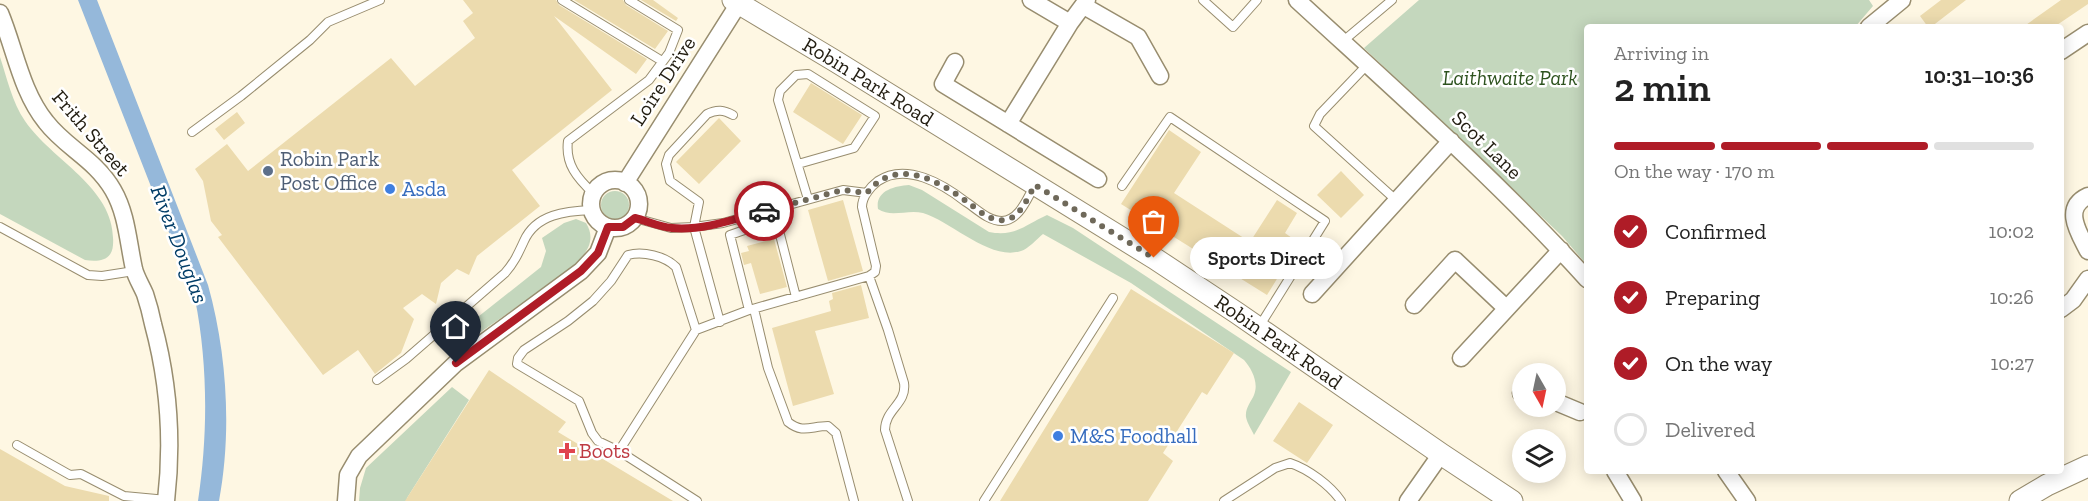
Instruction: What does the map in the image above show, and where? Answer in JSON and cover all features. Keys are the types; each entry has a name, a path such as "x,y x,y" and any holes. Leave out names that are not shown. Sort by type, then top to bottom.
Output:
{"street":[{"name":"Frith Street","path":"8,0 3,20 30,96 44,120 55,133 90,161 113,190 120,205 134,271 145,294 165,375 170,451 166,501"},
{"path":"1031,0 1070,23"},
{"name":"Scot Lane","path":"1297,0 1451,141 1584,276"},
{"path":"1871,24 1883,5 1902,0"},
{"name":"Loire Drive","path":"625,183 738,1"},
{"name":"Robin Park Road","path":"738,1 1154,258 1259,327 1512,501"},
{"path":"1008,124 1070,23 1086,3 1138,37 1160,76"},
{"path":"2064,49 2088,33"},
{"path":"955,62 943,84 1098,179"},
{"path":"1312,294 1451,141"},
{"path":"618,181 625,183 636,192 638,212 635,218 623,227 608,227 595,218 593,202 604,183 618,181"},
{"path":"2088,196 2079,202 2073,216 2074,223 2088,251"},
{"path":"346,501 348,475 359,456 456,363 581,271 598,253 608,227"},
{"path":"1461,358 1560,250"},
{"path":"1414,304 1455,260 1506,308"},
{"path":"2064,307 2073,300 2088,279"},
{"path":"1566,406 1584,415"},
{"path":"1408,501 1441,454"},
{"path":"2020,501 2047,485 2088,466"},
{"path":"1617,474 1633,501"},
{"path":"1728,474 1747,501"}],"lane":[{"path":"192,132 310,40 328,22 380,0"},
{"path":"562,0 662,61"},
{"path":"377,380 406,359 505,273 514,264 529,233 539,224 552,215 593,202 569,164 568,141 649,80 669,53 678,30 629,0"},
{"path":"1203,0 1233,27 1257,0"},
{"path":"1342,42 1392,0"},
{"path":"1366,65 1320,114 1314,126 1397,201"},
{"path":"798,164 854,148 875,116 808,74 796,75 780,91 778,100 808,199"},
{"path":"720,322 694,227 699,202 670,182 666,164 669,155 707,114 719,110 733,115"},
{"path":"1122,186 1170,117 1325,221 1259,327"},
{"path":"619,451 696,330 751,310 869,276 875,272 876,266 862,200 874,184 884,177 914,174 932,181 992,219 1002,221 1018,214 1035,185"},
{"path":"635,218 671,228 694,227 723,223 843,190 867,193"},
{"path":"796,297 776,219 730,235 768,368 788,422 795,428 803,430 828,426 836,433 854,501"},
{"path":"0,227 88,275 102,276 134,271"},
{"path":"696,330 676,267 671,262 636,253 628,255 602,291 586,307 524,350 517,364 579,401 592,433 598,441 619,451 698,501"},
{"path":"869,276 904,384 905,390 900,401 885,421 885,430 908,501"},
{"path":"984,501 1113,298"},
{"path":"17,445 70,474 81,474 124,496 166,501"},
{"path":"1224,501 1275,468 1290,463 1308,472 1335,492 1341,501"}],"green space":[{"name":"Laithwaite Park","path":"1419,0 1869,0 1873,6 1858,24 1584,24 1584,262 1562,236 1364,48"},
{"path":"0,57 20,114 37,136 81,177 105,207 112,225 113,245 110,254 104,259 85,260 0,214"},
{"path":"909,185 922,190 989,232 1013,231 1047,215 1073,228 1291,372 1254,435 1247,422 1246,414 1254,395 1255,381 1244,360 1131,283 1043,234 1024,250 1009,253 984,246 923,213 888,213 878,209 879,198 883,194 892,188"},
{"path":"615,191 625,195 629,205 625,215 615,219 605,215 601,205 605,195"},
{"path":"576,219 586,223 590,238 587,251 572,268 456,349 447,353 440,347 541,267 546,251 542,238 564,223"},
{"path":"452,387 469,400 407,501 359,501 366,468"}],"water":[{"name":"River Douglas","path":"78,0 97,0 208,285 220,338 225,393 225,448 219,501 198,501 204,451 205,400 202,349 195,299"}],"building":[{"name":"Asda","path":"463,0 556,0 559,5 647,59 636,74 554,16 612,90 512,170 540,206 477,256 469,275 457,269 441,283 436,304 422,294 403,308 414,319 401,353 375,374 358,350 323,375 218,237 222,235 211,221 203,181 195,169 227,144 248,171 391,58 415,86 475,38 463,21 473,13"},
{"path":"574,0 623,0 626,5 668,31 655,49"},
{"path":"641,0 653,0 678,18 676,21"},
{"path":"1941,0 1966,0 1935,24 1926,24 1920,16"},
{"path":"2061,0 2088,0 2088,4 2058,24 2027,24"},
{"path":"811,83 862,115 843,144 793,112"},
{"path":"237,112 245,123 224,140 215,129"},
{"path":"719,118 741,141 699,184 676,162"},
{"path":"1169,130 1201,152 1174,193 1250,242 1277,200 1297,213 1285,233 1299,243 1267,295 1121,204"},
{"path":"1341,171 1364,195 1341,218 1317,195"},
{"path":"843,200 863,271 828,281 808,210"},
{"path":"774,239 787,287 760,294 751,263 744,265 741,253 749,251 747,246"},
{"path":"861,285 869,318 815,331 834,394 793,406 772,328 831,311 829,301 833,299 832,293"},
{"path":"1131,289 1234,353 1207,395 1202,392 1163,453 1173,461 1148,501 1000,501"},
{"path":"489,370 566,422 558,432 673,501 405,501"},
{"path":"1299,402 1333,425 1307,463 1273,441"},
{"path":"0,449 65,486 109,496 109,501 0,501"}],"way so far":[{"path":"764,211 843,190 867,193 884,177 914,174 932,181 982,214 1002,221 1018,214 1035,185 1154,258"}],"place":[{"name":"Robin Park Post Office","path":"268,171"},
{"name":"Asda","path":"390,189"},
{"name":"Sports Direct","path":"1154,258"},
{"name":"M&S Foodhall","path":"1058,436"},
{"name":"Boots","path":"567,451"}],"route":[{"path":"456,363 581,271 598,253 608,227 623,227 635,218 671,228 694,227 723,223 764,211"}]}
